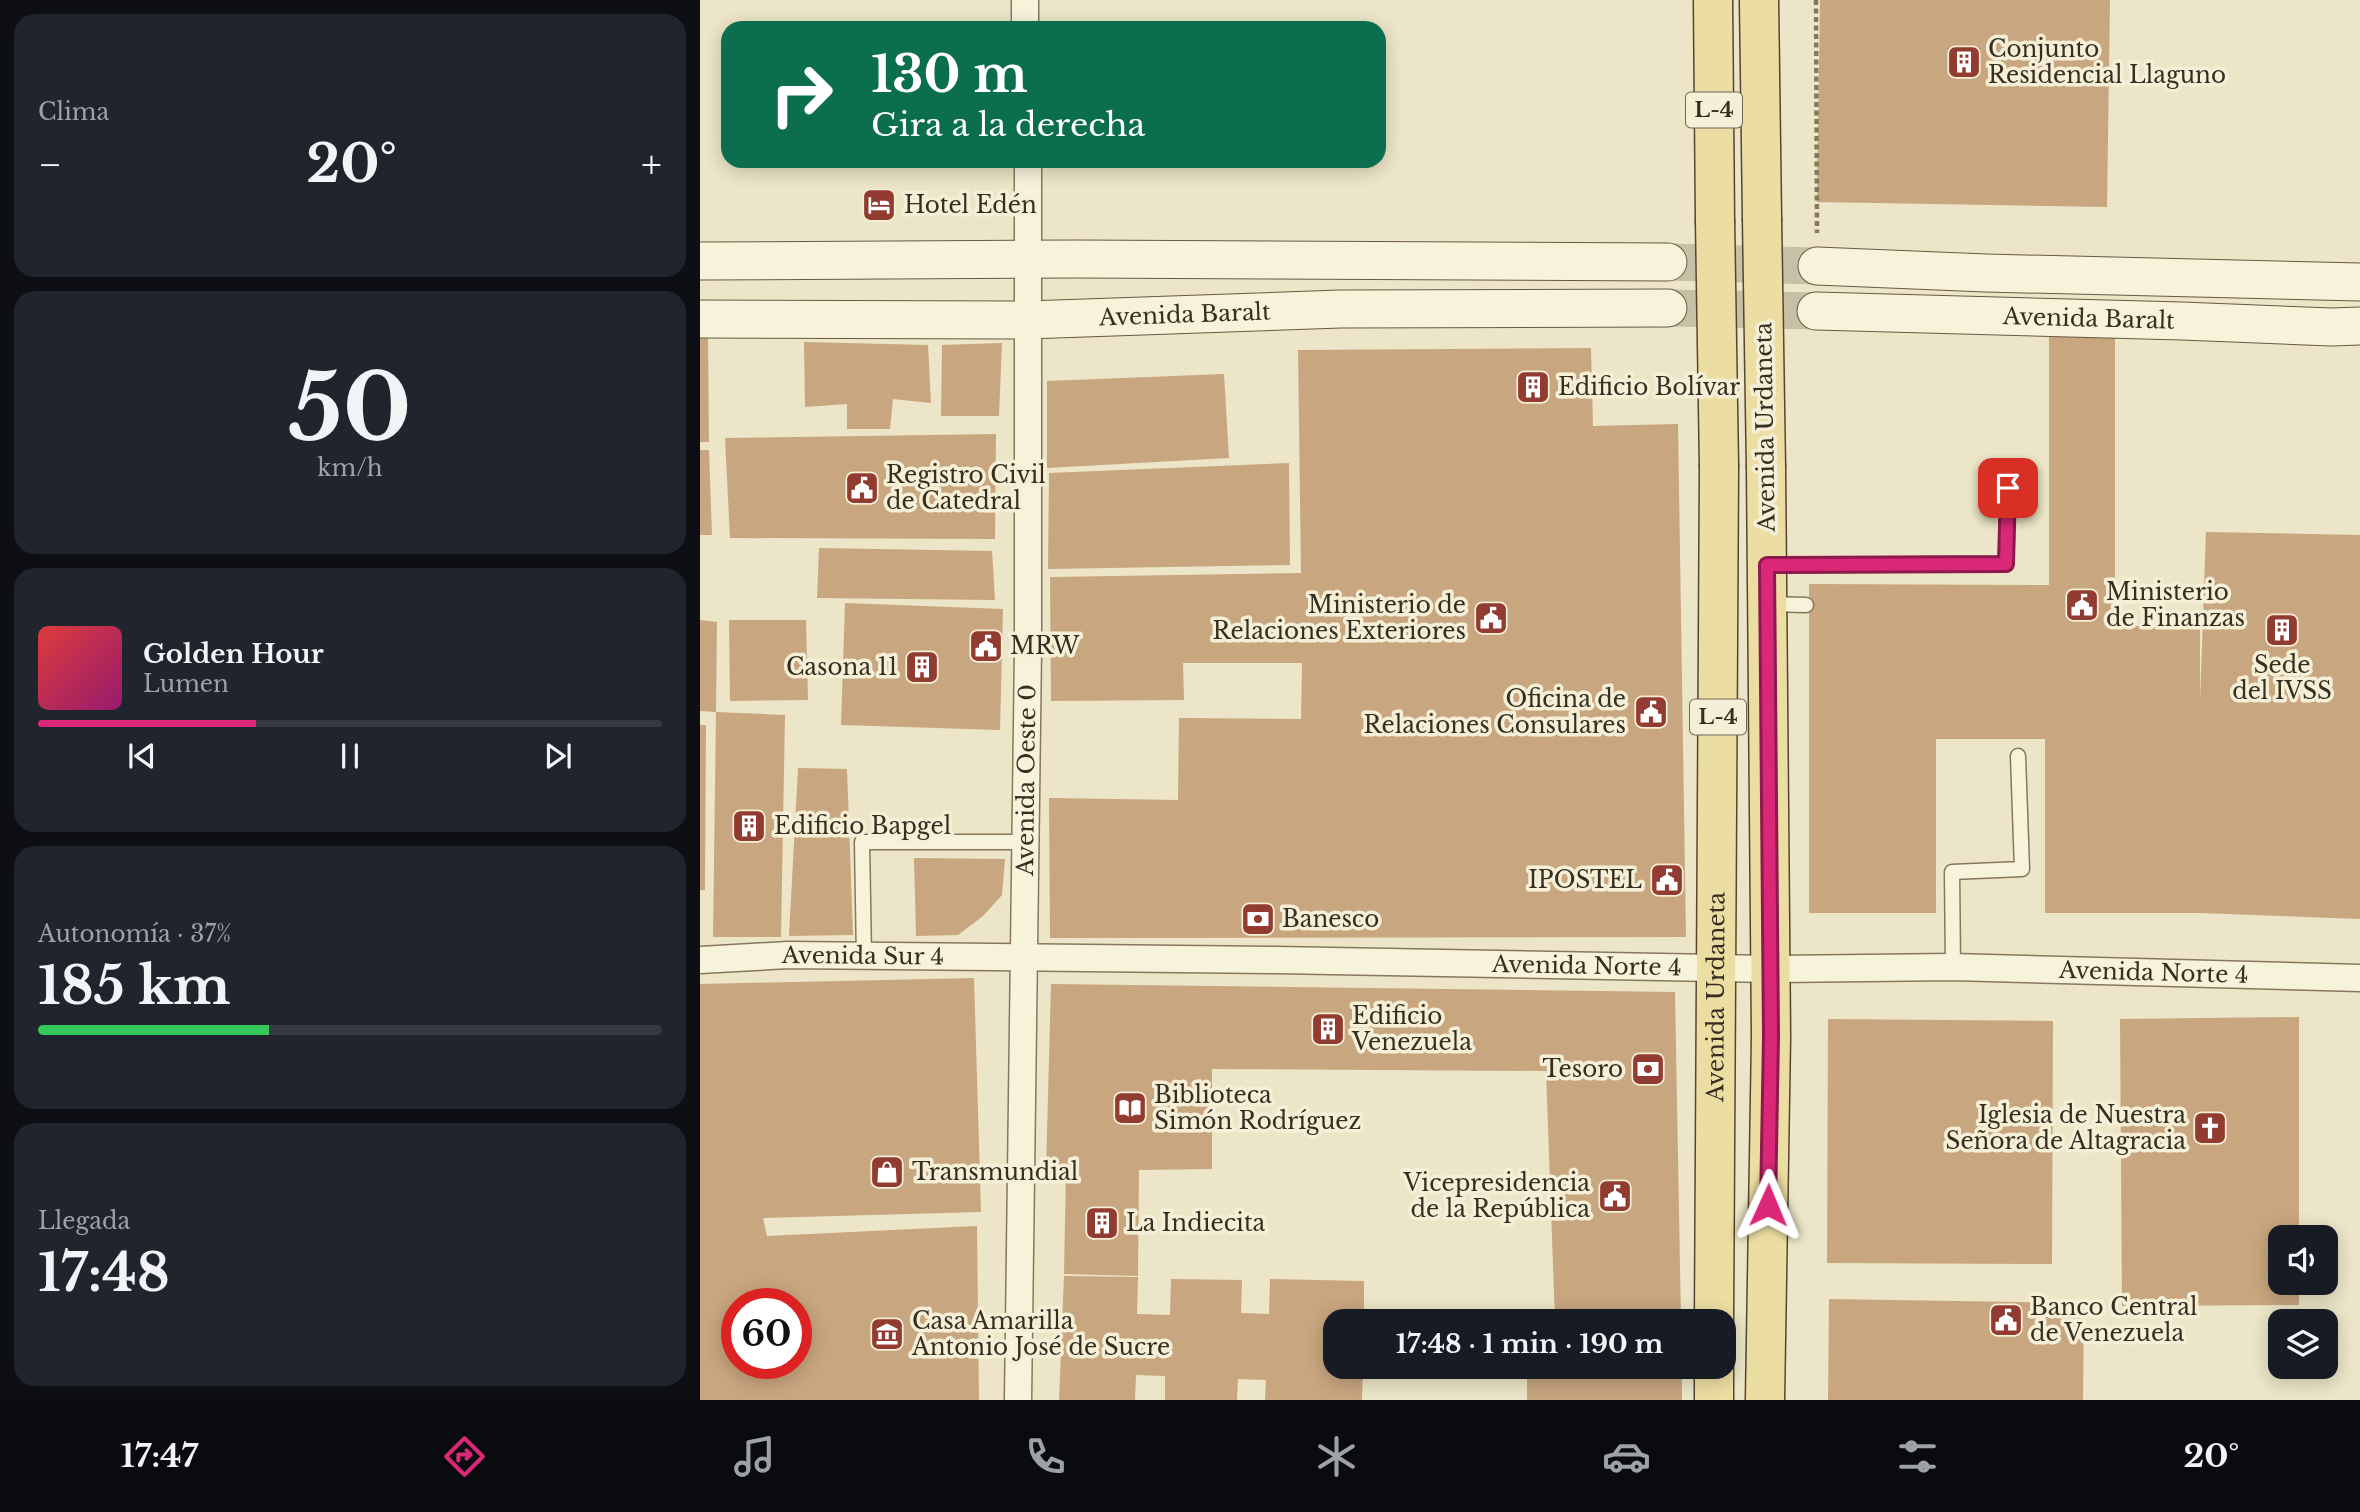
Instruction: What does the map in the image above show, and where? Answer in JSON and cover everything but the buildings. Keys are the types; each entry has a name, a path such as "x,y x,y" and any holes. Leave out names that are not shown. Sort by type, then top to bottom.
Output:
{"main road":[{"name":"Avenida Urdaneta","path":"1713,0 1719,467 1714,1309"},
{"name":"Avenida Urdaneta","path":"1759,0 1771,1037 1765,1400"},
{"path":"700,261 1029,259 1668,262"},
{"name":"Avenida Baralt","path":"1816,265 1986,273 2360,282"},
{"name":"Avenida Baralt","path":"700,319 1027,320 1340,309 1668,308"},
{"name":"Avenida Baralt","path":"1816,311 2360,326"},
{"path":"1714,1379 1714,1400"}],"street":[{"path":"1025,0 1025,21"},
{"name":"Avenida Oeste 0","path":"1018,1400 1028,649 1028,168"},
{"name":"Avenida Sur 4","path":"700,960 788,955 1024,958"},
{"name":"Avenida Norte 4","path":"1024,958 1769,969 1954,967 2360,978"}],"lane":[{"path":"1767,565 2006,564 2008,488"},
{"path":"1768,604 1806,605"},
{"path":"1954,967 1952,872 2022,869 2018,756"},
{"path":"864,957 862,842 1026,842"}],"path":[{"path":"1816,0 1816,265"}],"tunnel":[{"path":"1668,262 1817,266"},
{"path":"1668,308 1816,311"}],"place":[{"name":"Conjunto Residencial Llaguno","path":"1964,62"},
{"name":"Hotel Edén","path":"879,205"},
{"name":"Edificio Bolívar","path":"1533,387"},
{"name":"Registro Civil de Catedral","path":"862,488"},
{"name":"Ministerio de Finanzas","path":"2082,605"},
{"name":"Ministerio de Relaciones Exteriores","path":"1491,618"},
{"name":"Sede del IVSS","path":"2282,630"},
{"name":"MRW","path":"986,646"},
{"name":"Casona 11","path":"922,667"},
{"name":"Oficina de Relaciones Consulares","path":"1651,712"},
{"name":"Edificio Bapgel","path":"749,826"},
{"name":"IPOSTEL","path":"1667,880"},
{"name":"Banesco","path":"1258,919"},
{"name":"Edificio Venezuela","path":"1328,1029"},
{"name":"Tesoro","path":"1648,1069"},
{"name":"Biblioteca Simón Rodríguez","path":"1130,1108"},
{"name":"Iglesia de Nuestra Señora de Altagracia","path":"2210,1128"},
{"name":"Transmundial","path":"887,1172"},
{"name":"Vicepresidencia de la República","path":"1615,1196"},
{"name":"La Indiecita","path":"1102,1223"},
{"name":"Banco Central de Venezuela","path":"2006,1320"},
{"name":"Casa Amarilla Antonio José de Sucre","path":"887,1334"}],"route":[{"path":"1768,1205 1771,1037 1767,565 2006,564 2008,488"}]}
